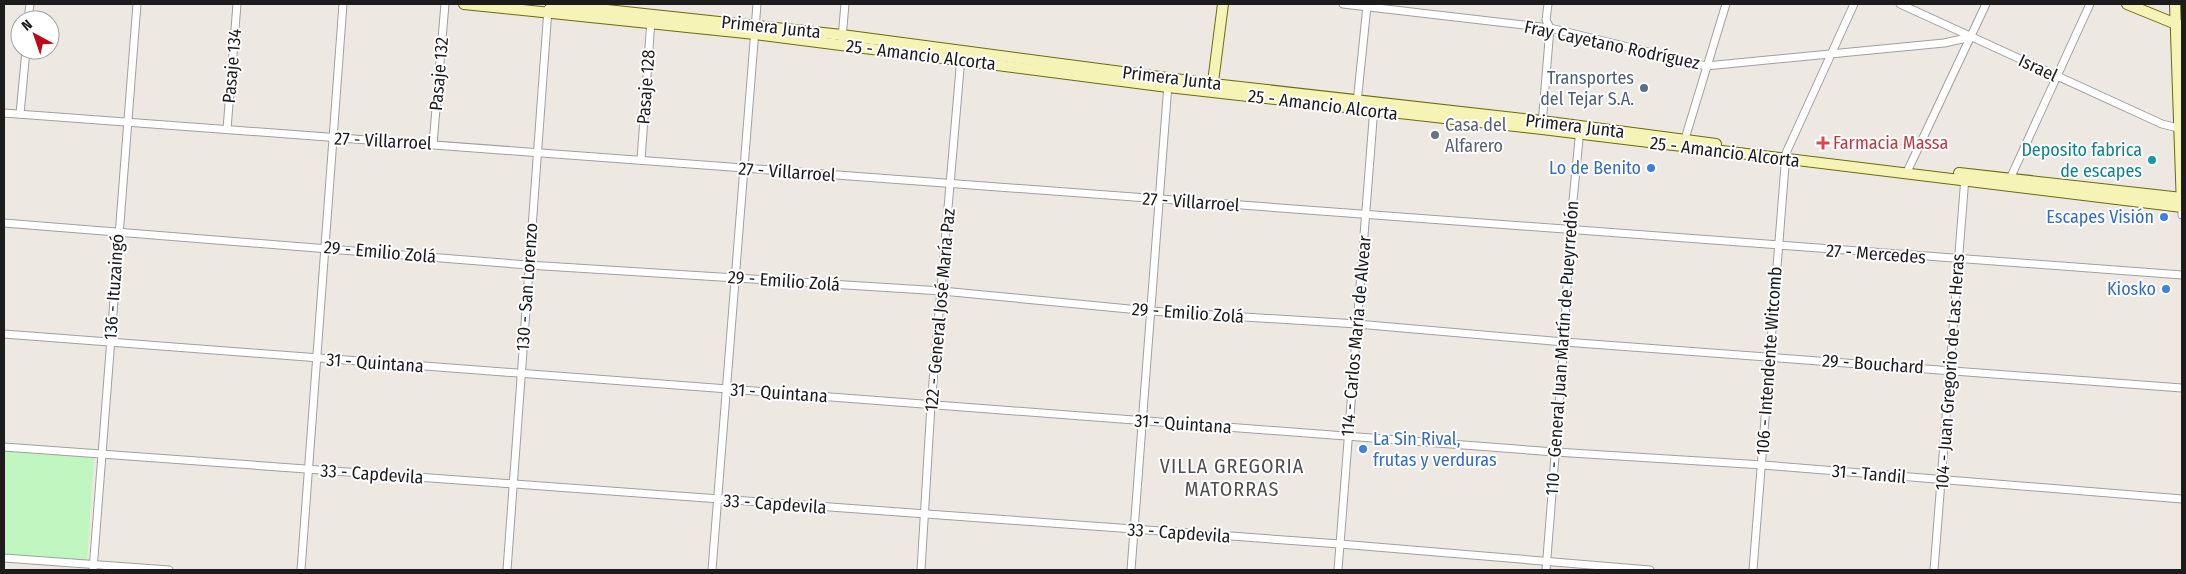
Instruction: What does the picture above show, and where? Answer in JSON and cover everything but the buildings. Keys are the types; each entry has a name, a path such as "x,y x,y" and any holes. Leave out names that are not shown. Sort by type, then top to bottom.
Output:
{"main road":[{"path":"464,4 549,7"},
{"path":"1212,88 1223,4"},
{"path":"2126,4 2179,26"},
{"path":"2008,182 2182,207 2178,128 2179,26 2174,4"},
{"name":"Primera Junta","path":"549,7 592,10 652,19 842,40 1212,88 1542,125 1908,171 2182,198"}],"street":[{"name":"136 - Ituzaingó","path":"93,568 100,454 111,342 137,4"},
{"name":"Pasaje 134","path":"227,129 237,4"},
{"path":"302,570 343,4"},
{"name":"Pasaje 132","path":"434,144 445,4"},
{"path":"712,570 757,4"},
{"path":"842,40 845,4"},
{"name":"Fray Cayetano Rodríguez","path":"1343,4 1550,28 1706,66 1944,43 1971,37"},
{"path":"1542,125 1550,28 1546,20 1548,4"},
{"path":"1683,143 1726,4"},
{"name":"106 - Intendente Witcomb","path":"1753,570 1763,465 1769,356 1785,156 1854,4"},
{"name":"Israel","path":"1900,4 2162,124 2178,128"},
{"path":"1908,171 1986,4"},
{"path":"2008,182 2090,4"},
{"path":"1356,104 1367,6"},
{"name":"130 - San Lorenzo","path":"507,570 528,264 539,154 549,7"},
{"name":"Pasaje 128","path":"641,160 652,19"},
{"name":"122 - General José María Paz","path":"921,570 931,405 962,55"},
{"path":"20,114 25,60"},
{"path":"1131,570 1168,82"},
{"name":"114 - Carlos María de Alvear","path":"1338,570 1347,437 1375,106"},
{"name":"27 - Villarroel","path":"4,113 1570,231"},
{"name":"110 - General Juan Martín de Pueyrredón","path":"1547,567 1554,452 1564,342 1570,231 1580,130"},
{"name":"104 - Juan Gregorio de Las Heras","path":"1934,570 1965,177"},
{"path":"2182,207 2182,215"},
{"name":"29 - Emilio Zolá","path":"4,224 528,264 942,292 1150,311 1357,324 1564,342"},
{"name":"27 - Mercedes","path":"1570,231 2182,275"},
{"name":"31 - Quintana","path":"4,334 1554,452"},
{"name":"29 - Bouchard","path":"1564,342 1950,369 2182,388"},
{"name":"33 - Capdevila","path":"4,447 1340,544 1547,567 1650,570"},
{"name":"31 - Tandil","path":"1554,452 1763,465 2182,499"},
{"path":"4,558 93,568 169,570"}],"green space":[{"path":"4,449 94,455 87,562 4,557"}],"place":[{"name":"Transportes del Tejar S.A.","path":"1644,88"},
{"name":"Casa del Alfarero","path":"1435,135"},
{"name":"Farmacia Massa","path":"1823,143"},
{"name":"Deposito fabrica de escapes","path":"2152,160"},
{"name":"Lo de Benito","path":"1651,168"},
{"name":"Escapes Visión","path":"2164,217"},
{"name":"Kiosko","path":"2166,289"},
{"name":"La Sin Rival, frutas y verduras","path":"1363,449"}],"district":[{"name":"VILLA GREGORIA MATORRAS","path":"1232,478"}]}
